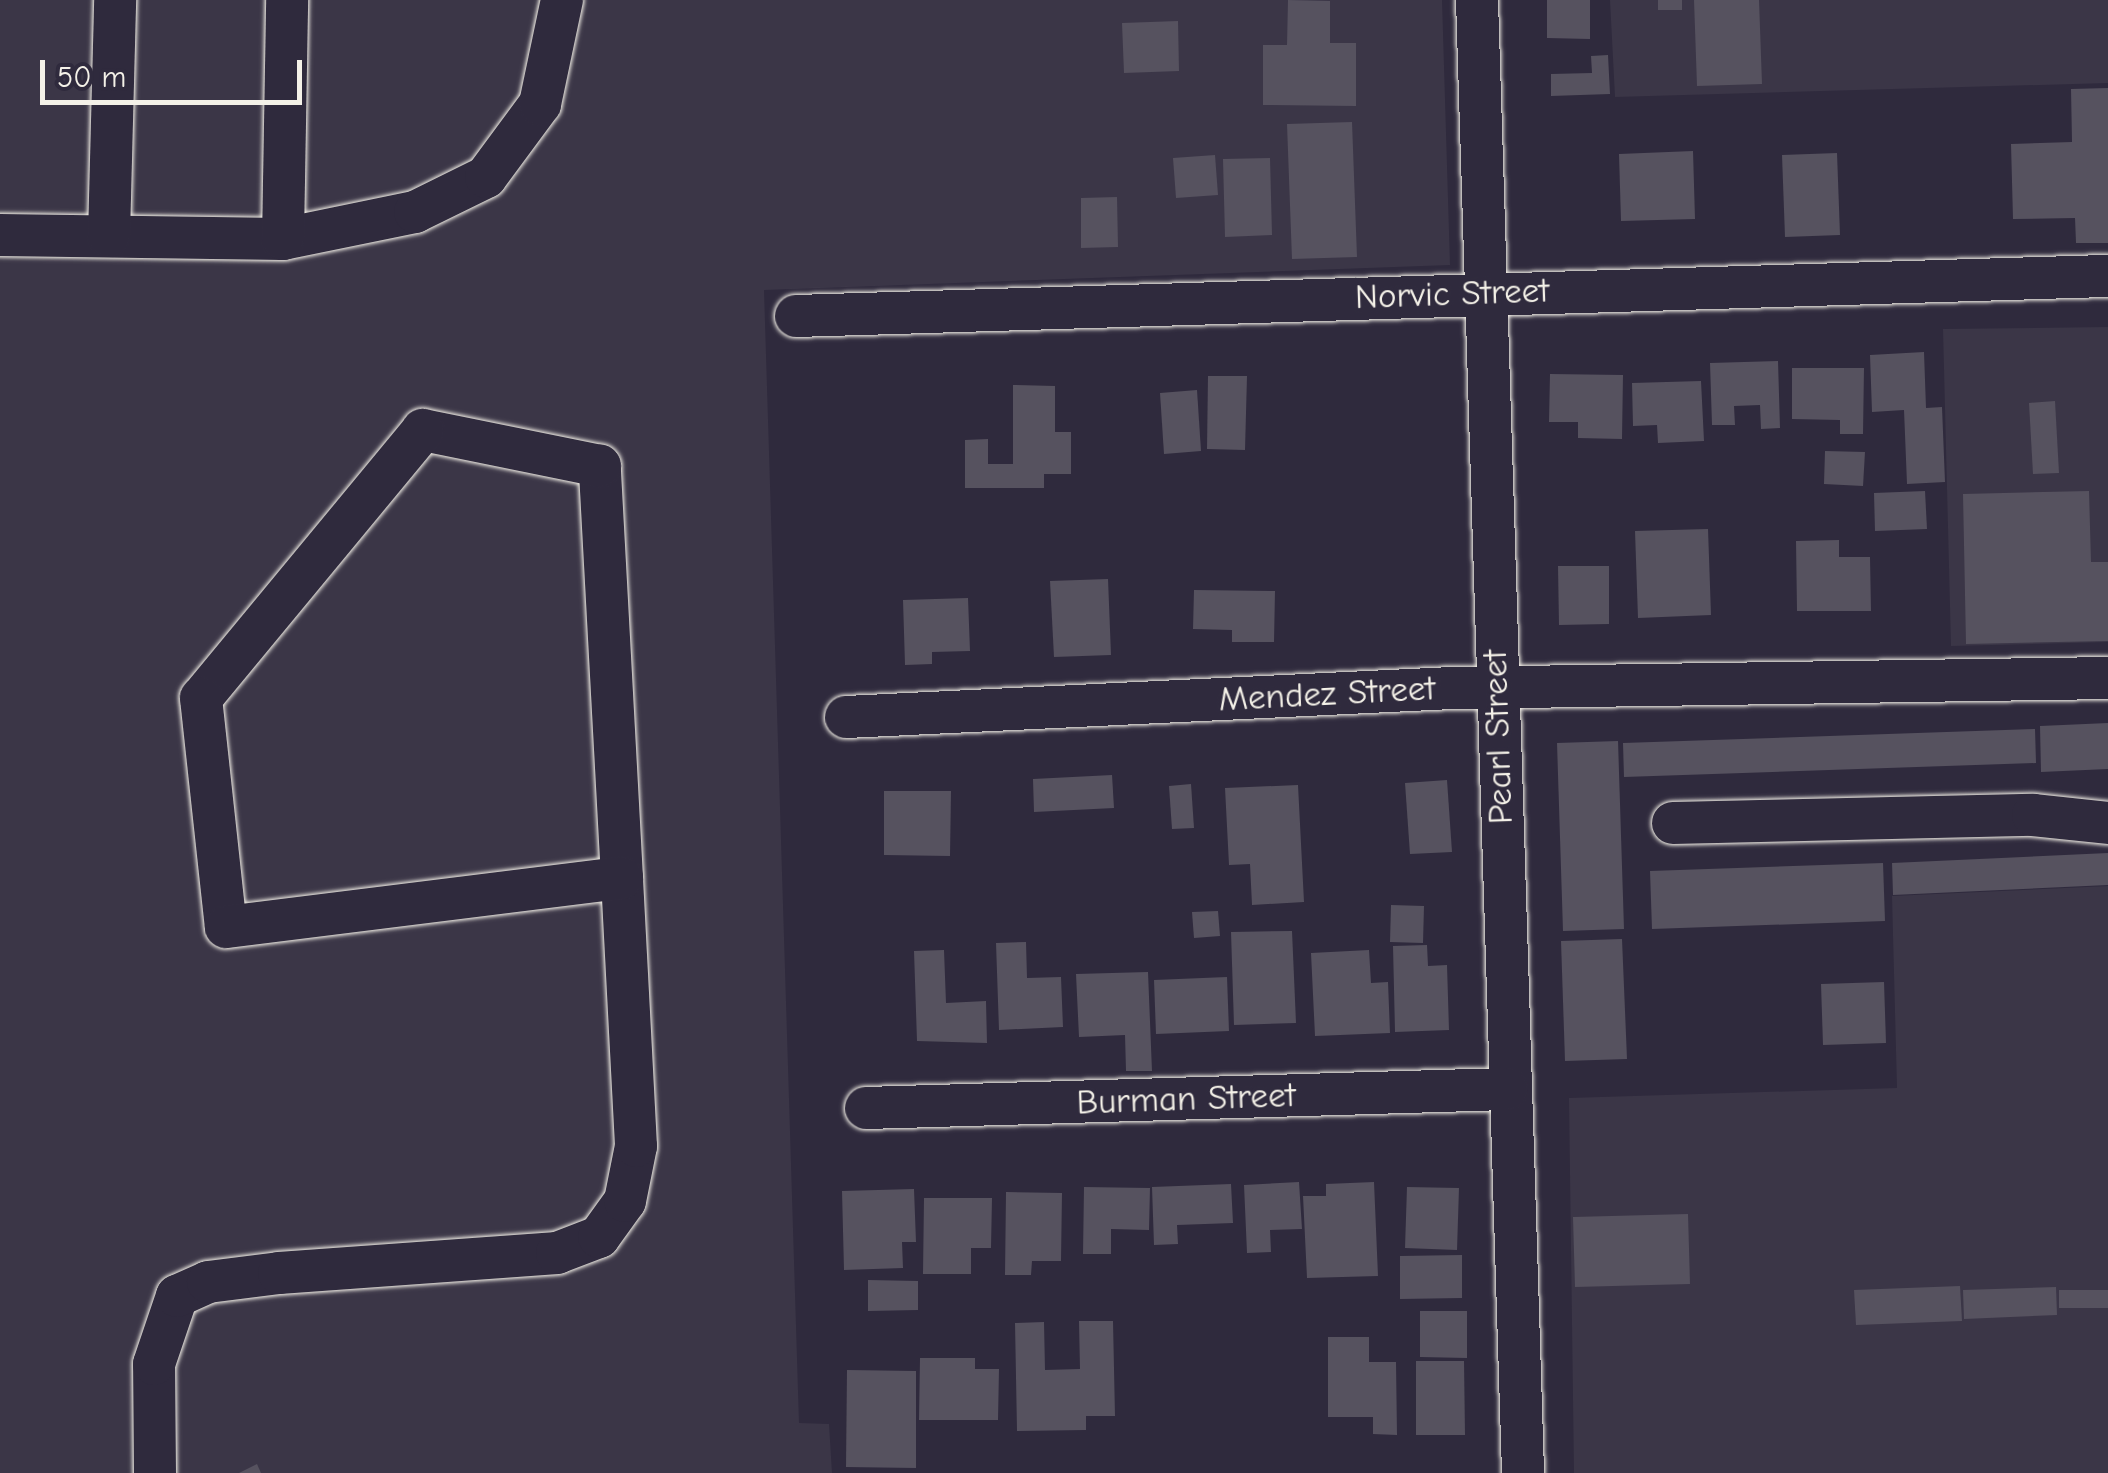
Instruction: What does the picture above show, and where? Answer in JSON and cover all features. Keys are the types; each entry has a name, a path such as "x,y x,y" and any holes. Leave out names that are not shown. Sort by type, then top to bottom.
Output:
{"street":[{"path":"108,236 114,0"},
{"path":"283,238 287,0"},
{"path":"0,235 283,238 415,212 486,177 540,104 562,0"},
{"name":"Pearl Street","path":"1477,0 1508,1089 1523,1473"},
{"name":"Norvic Street","path":"796,316 2108,276"},
{"path":"155,1473 154,1364 177,1296 208,1282 557,1252 599,1237 625,1201 636,1146 622,878 600,466 423,430 201,698 226,927 622,878"},
{"name":"Mendez Street","path":"846,717 1497,688 2108,678"},
{"path":"1673,823 2032,816 2108,823"},
{"name":"Burman Street","path":"866,1108 1508,1089"}],"shaded area":[{"path":"0,0 1442,0 1450,265 764,290 799,1423 829,1424 832,1473 0,1473"},
{"path":"1610,0 2108,0 2108,83 1615,97"},
{"path":"2108,327 2108,642 1951,646 1943,329"},
{"path":"2108,886 2108,1473 1574,1473 1569,1098 1897,1088 1892,896"}],"building":[{"path":"1288,0 1330,1 1330,43 1356,43 1356,106 1263,105 1263,45 1287,45"},
{"path":"1547,0 1590,0 1590,39 1547,38"},
{"path":"1658,0 1682,0 1682,10 1658,10"},
{"path":"1694,0 1759,0 1762,84 1697,86"},
{"path":"1178,21 1179,71 1124,73 1122,23"},
{"path":"1608,55 1610,94 1551,96 1551,74 1592,73 1591,56"},
{"path":"2108,88 2108,243 2076,243 2075,218 2013,219 2011,144 2072,142 2071,89"},
{"path":"1352,122 1357,257 1292,259 1287,124"},
{"path":"1693,151 1695,219 1621,221 1619,154"},
{"path":"1837,153 1840,235 1785,237 1782,155"},
{"path":"1215,155 1218,195 1176,198 1173,158"},
{"path":"1270,158 1272,235 1225,237 1223,159"},
{"path":"1117,197 1118,247 1081,248 1081,198"},
{"path":"1924,352 1926,408 1942,407 1945,482 1907,484 1904,410 1872,412 1870,355"},
{"path":"1778,361 1780,428 1761,429 1760,405 1734,406 1735,425 1712,425 1710,363"},
{"path":"1792,368 1864,368 1863,434 1840,434 1840,420 1792,419"},
{"path":"1550,374 1623,375 1622,439 1578,438 1578,422 1549,422"},
{"path":"1208,376 1247,376 1245,450 1207,449"},
{"path":"1701,381 1704,441 1658,443 1657,425 1633,426 1632,383"},
{"path":"1013,385 1055,386 1055,432 1071,432 1071,474 1044,474 1044,488 965,488 965,440 988,439 988,464 1013,464"},
{"path":"1197,390 1201,451 1164,454 1160,393"},
{"path":"2055,401 2059,473 2033,474 2029,403"},
{"path":"1825,451 1865,452 1863,486 1824,484"},
{"path":"1925,491 1927,529 1875,531 1874,493"},
{"path":"2089,491 2091,562 2108,562 2108,641 1966,644 1963,494"},
{"path":"1708,529 1711,615 1638,618 1635,531"},
{"path":"1839,540 1839,557 1870,557 1871,611 1797,611 1796,541"},
{"path":"1558,566 1609,566 1609,624 1559,625"},
{"path":"1108,579 1111,655 1054,657 1050,581"},
{"path":"1194,590 1275,591 1274,642 1232,642 1232,630 1193,629"},
{"path":"968,598 970,651 932,652 932,664 905,665 903,600"},
{"path":"2108,723 2108,769 2041,772 2040,726"},
{"path":"2035,729 2036,763 1624,777 1623,743"},
{"path":"1618,741 1624,929 1563,931 1557,743"},
{"path":"1112,775 1114,808 1034,812 1033,779"},
{"path":"1447,780 1452,852 1410,854 1405,783"},
{"path":"1191,784 1194,828 1172,829 1169,786"},
{"path":"1298,785 1304,902 1252,905 1250,864 1229,865 1225,788"},
{"path":"884,791 951,791 950,856 884,855"},
{"path":"2108,853 2108,885 1893,895 1892,863"},
{"path":"1883,863 1885,921 1652,929 1650,871"},
{"path":"1391,905 1424,906 1423,943 1390,942"},
{"path":"1218,911 1220,936 1194,938 1192,912"},
{"path":"1292,931 1296,1023 1234,1025 1231,932"},
{"path":"1622,939 1627,1059 1565,1061 1561,941"},
{"path":"1026,942 1027,978 1061,977 1063,1027 999,1030 996,943"},
{"path":"1427,945 1428,966 1447,965 1449,1030 1395,1032 1393,946"},
{"path":"944,950 946,1003 986,1001 987,1043 917,1041 914,951"},
{"path":"1369,950 1371,983 1388,982 1390,1033 1315,1036 1311,953"},
{"path":"1148,972 1152,1071 1126,1071 1125,1035 1079,1037 1076,974"},
{"path":"1227,977 1229,1031 1156,1034 1154,980"},
{"path":"1884,982 1886,1043 1823,1045 1821,984"},
{"path":"1299,1182 1302,1229 1270,1230 1271,1252 1247,1253 1244,1185"},
{"path":"1374,1182 1378,1276 1307,1278 1303,1196 1326,1196 1326,1184"},
{"path":"1231,1184 1233,1223 1177,1225 1178,1244 1154,1245 1152,1187"},
{"path":"1084,1187 1150,1188 1149,1230 1111,1229 1111,1254 1083,1254"},
{"path":"1407,1187 1459,1188 1457,1250 1405,1248"},
{"path":"914,1189 916,1242 902,1242 903,1268 844,1270 842,1191"},
{"path":"1006,1192 1062,1193 1061,1261 1032,1261 1031,1275 1005,1275"},
{"path":"924,1198 992,1198 991,1248 971,1248 971,1274 923,1274"},
{"path":"1688,1214 1690,1284 1575,1287 1573,1217"},
{"path":"1462,1255 1462,1298 1400,1299 1400,1256"},
{"path":"868,1280 918,1281 918,1310 868,1311"},
{"path":"1960,1286 1962,1321 1856,1325 1854,1290"},
{"path":"2056,1287 2057,1315 1964,1319 1963,1290"},
{"path":"2059,1290 2108,1290 2108,1308 2059,1308"},
{"path":"1420,1311 1467,1311 1467,1358 1420,1357"},
{"path":"1079,1321 1113,1321 1115,1416 1086,1416 1086,1430 1017,1431 1015,1323 1044,1322 1045,1370 1080,1369"},
{"path":"1328,1337 1369,1337 1369,1362 1396,1362 1397,1435 1373,1434 1373,1417 1328,1417"},
{"path":"920,1358 975,1358 975,1369 999,1369 998,1420 919,1420"},
{"path":"1416,1361 1464,1361 1465,1435 1416,1435"},
{"path":"847,1370 916,1371 916,1468 846,1467"},
{"path":"257,1464 261,1473 239,1473"}]}
